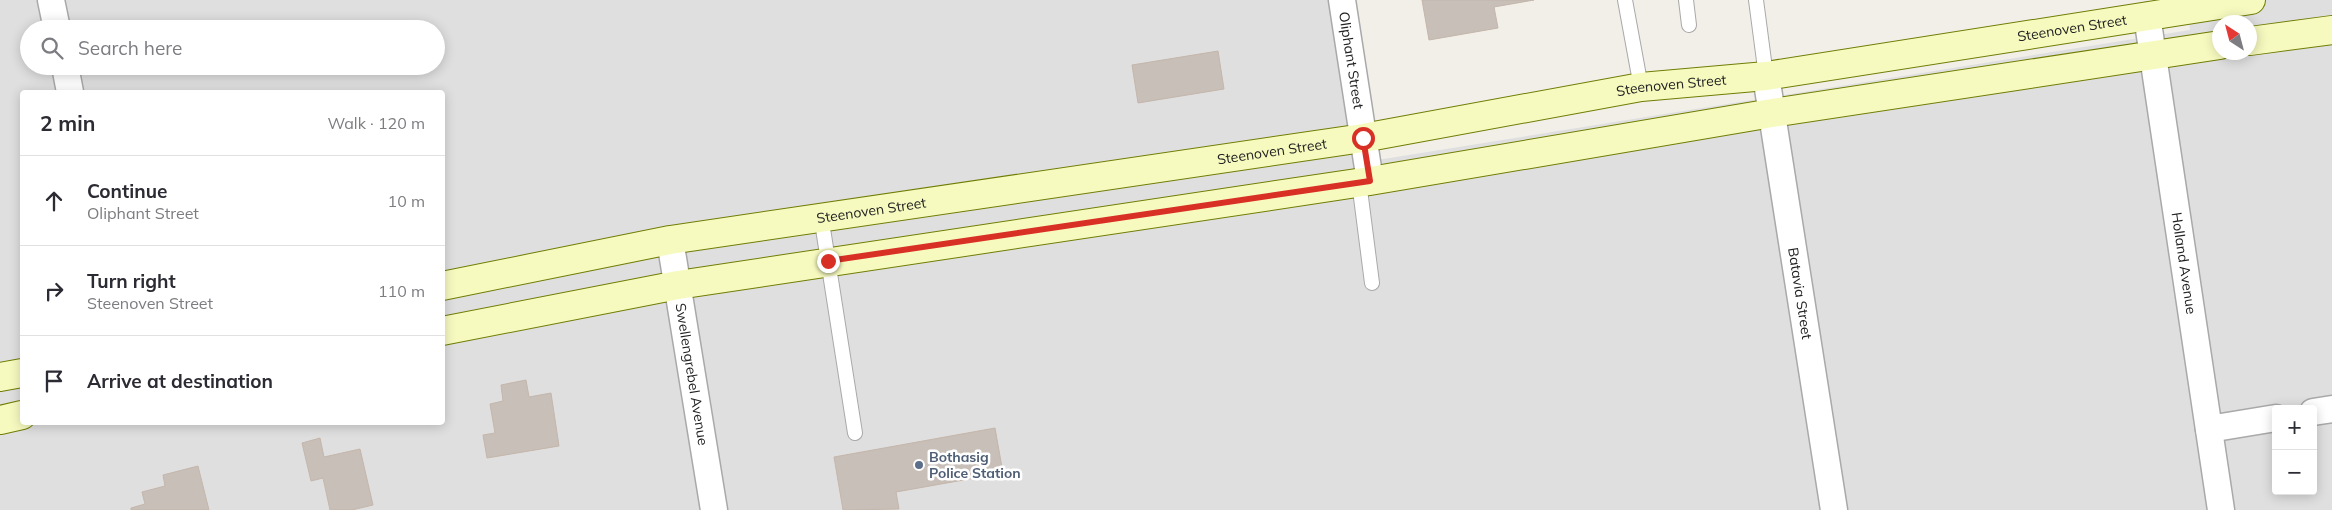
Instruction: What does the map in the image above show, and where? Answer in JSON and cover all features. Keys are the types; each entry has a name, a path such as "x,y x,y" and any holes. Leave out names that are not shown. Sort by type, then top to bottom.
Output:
{"street":[{"path":"51,0 55,20"},
{"name":"Oliphant Street","path":"1342,0 1363,138 1365,182"},
{"name":"Steenoven Street","path":"445,285 670,240 821,216 1363,138 1641,87 1766,76 2251,0"},
{"name":"Holland Avenue","path":"2147,16 2221,510"},
{"path":"2257,40 2332,30"},
{"path":"445,330 678,285 1365,182 1772,113 2212,46"},
{"path":"67,75 70,90"},
{"name":"Batavia Street","path":"1766,76 1834,510"},
{"name":"Swellengrebel Avenue","path":"670,240 714,510"},
{"path":"0,377 20,372"},
{"path":"2317,411 2332,409"},
{"path":"0,420 20,415"},
{"path":"2209,429 2272,419"}],"lane":[{"path":"1625,0 1641,87"},
{"path":"1686,0 1690,25"},
{"path":"1756,0 1766,76"},
{"path":"1365,182 1372,283"},
{"path":"821,216 855,433"}],"shaded area":[{"path":"0,0 1340,0 1365,162 2190,30 2186,0 2332,0 2332,510 0,510"}],"building":[{"path":"1422,0 1534,0 1494,7 1498,28 1429,40"},
{"path":"1218,51 1224,89 1138,103 1132,65"},
{"path":"526,380 529,397 551,393 559,446 487,458 483,435 495,433 490,404 503,401 501,385"},
{"name":"Bothasig Police Station","path":"995,428 1003,473 896,492 899,509 843,510 834,457"},
{"path":"320,438 324,457 360,449 373,505 352,510 330,510 323,478 311,481 302,443"},
{"path":"198,466 209,510 131,510 131,508 145,504 142,492 165,486 163,475"}],"place":[{"name":"Bothasig Police Station","path":"919,465"}],"route":[{"path":"828,261 1370,181 1363,138"}]}
